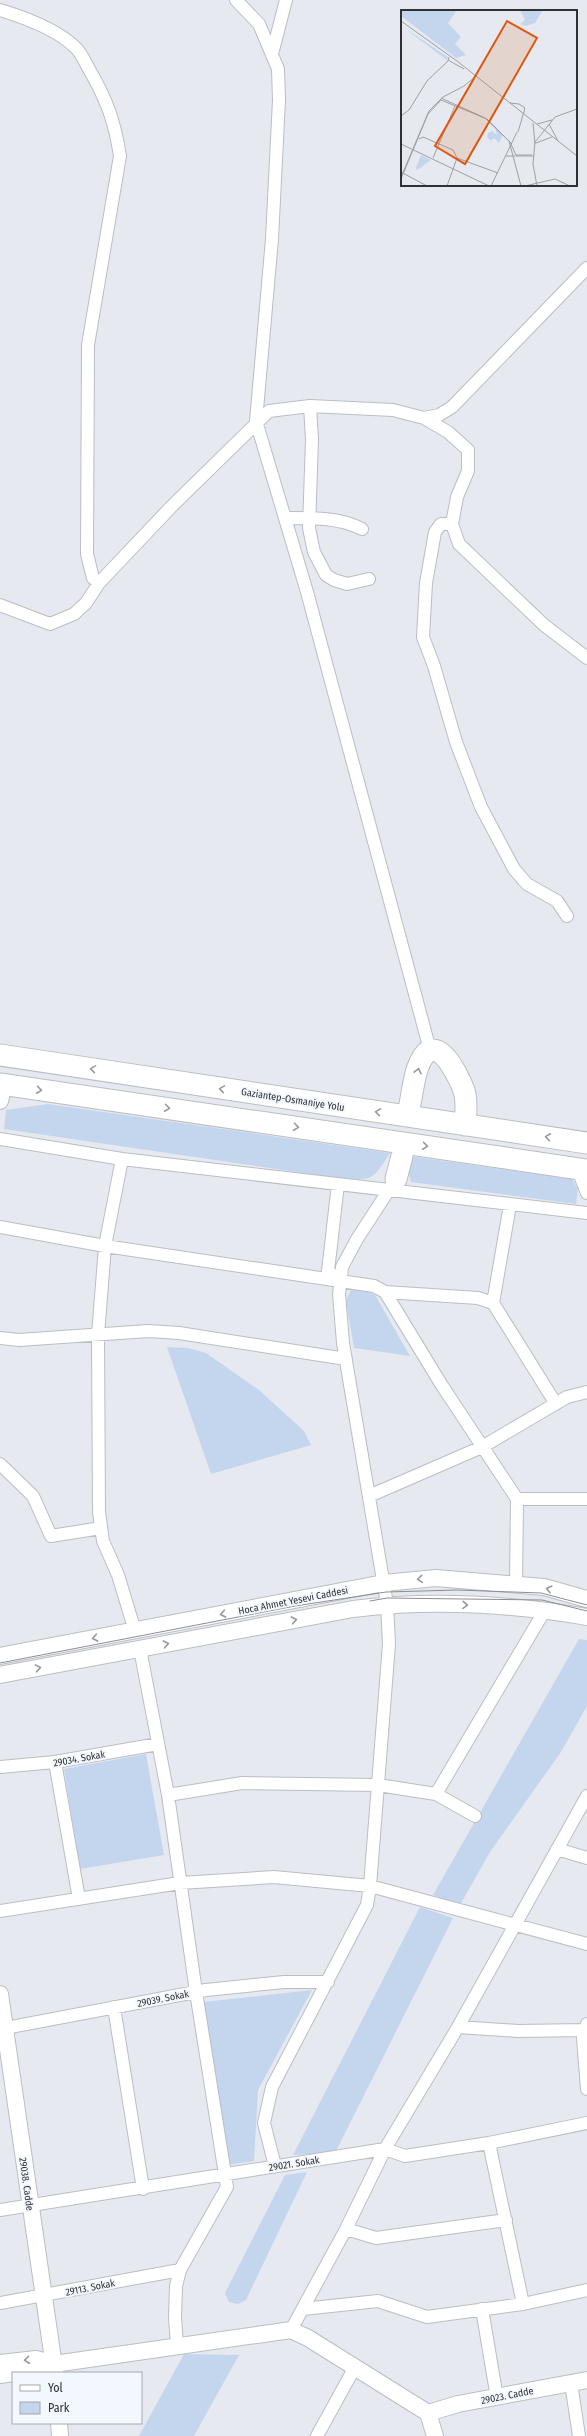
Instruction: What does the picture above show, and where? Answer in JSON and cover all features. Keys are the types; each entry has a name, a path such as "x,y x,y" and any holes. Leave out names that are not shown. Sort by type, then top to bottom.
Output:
{"highway":[{"path":"409,1109 420,1063 430,1050 442,1054 462,1083 466,1107 465,1125"},
{"name":"Gaziantep-Osmaniye Yolu","path":"0,1055 587,1143"},
{"path":"1,1090 582,1169"},
{"path":"393,1184 402,1156"}],"street":[{"path":"236,0 259,24 278,69 278,130 272,239 256,421 285,518 430,1050"},
{"path":"272,54 286,0"},
{"path":"0,10 29,19 76,48 99,86 111,111 120,156 88,345 87,554 93,578 99,583"},
{"path":"424,418 439,415 452,407 587,269"},
{"path":"0,605 50,624 74,614 86,603 99,583 171,507 256,421 269,411 310,406 393,410 424,418 448,432 468,450 468,471 457,497 452,524 459,544 544,625 587,658"},
{"path":"310,406 312,439 308,518 314,552 326,575 347,584 369,578"},
{"path":"285,518 308,518 350,523 362,529"},
{"path":"452,524 441,524 435,532 426,583 423,637 434,666 456,742 481,807 514,870 527,884 557,901 567,916"},
{"path":"0,1139 122,1159 338,1184 393,1184 510,1205 587,1213"},
{"path":"122,1159 105,1246 98,1335 98,1512 103,1541 118,1575 135,1631"},
{"path":"582,1169 587,1193"},
{"path":"338,1184 328,1271 340,1281"},
{"path":"275,2166 264,2123 272,2087 367,1905 370,1886 389,1644 388,1604 346,1359 339,1294 342,1267 357,1239 393,1184"},
{"path":"493,1303 510,1205"},
{"path":"0,1227 105,1246 374,1286 385,1292 478,1298 493,1303 556,1404"},
{"path":"385,1292 482,1447 518,1498 516,1585"},
{"path":"0,1338 19,1340 148,1331 180,1333 346,1359"},
{"path":"370,1496 482,1447 567,1397 587,1392"},
{"path":"0,1464 33,1496 51,1536 101,1528"},
{"path":"518,1498 587,1499"},
{"name":"Hoca Ahmet Yesevi Caddesi","path":"0,1656 384,1583 436,1578 544,1587 587,1599"},
{"name":"Hoca Ahmet Yesevi Caddesi","path":"0,1675 353,1609 388,1604 414,1603 495,1606 545,1610 587,1617"},
{"path":"436,1794 545,1610"},
{"path":"140,1649 168,1795 196,1992 227,2187 180,2270 176,2286 175,2317 177,2345"},
{"name":"29034. Sokak","path":"0,1767 55,1762 158,1744"},
{"path":"55,1762 79,1899"},
{"path":"168,1795 242,1783 378,1785 436,1794 475,1816"},
{"path":"291,2330 346,2229 385,2149 458,2027 513,1926 587,1796"},
{"path":"557,1849 587,1858"},
{"path":"0,1911 180,1883 274,1877 370,1886 513,1926 587,1944"},
{"name":"29039. Sokak","path":"2,2029 196,1992 284,1982 328,1982"},
{"name":"29038. Cadde","path":"0,1994 2,2029 54,2368"},
{"path":"114,2007 143,2189"},
{"path":"458,2027 518,2030 586,2027 583,2038 587,2089"},
{"name":"29021. Sokak","path":"0,2210 143,2189 224,2174 385,2149 405,2156 489,2143 587,2123"},
{"path":"489,2143 523,2304"},
{"path":"346,2229 376,2238 506,2220"},
{"name":"29113. Sokak","path":"0,2303 180,2270"},
{"path":"302,2309 378,2301 428,2317 523,2304 587,2290"},
{"path":"482,2309 497,2398"},
{"path":"28,2372 177,2345 291,2330 355,2367 428,2413 435,2436"},
{"path":"0,2363 36,2359 54,2368"},
{"path":"317,2436 355,2367"},
{"path":"0,2375 12,2373"},
{"name":"29023. Cadde","path":"428,2413 458,2404 497,2398 587,2380"},
{"path":"571,2383 579,2436"},
{"path":"59,2424 60,2436"}],"green space":[{"path":"48,1104 390,1153 379,1170 370,1178 349,1179 4,1129 6,1110"},
{"path":"409,1156 572,1179 578,1189 576,1204 411,1182 408,1171"},
{"path":"358,1288 375,1295 410,1356 354,1348 346,1301 351,1290"},
{"path":"167,1347 188,1348 206,1353 259,1390 304,1431 311,1445 211,1474"},
{"path":"579,1639 587,1640 587,1706 561,1752 490,1852 460,1905 433,1895"},
{"path":"146,1754 164,1855 80,1869 64,1769"},
{"path":"420,1907 453,1918 335,2153 293,2155"},
{"path":"312,1990 258,2090 254,2161 226,2165 203,2002"},
{"path":"307,2172 246,2300 238,2304 229,2302 225,2293 285,2175"},
{"path":"184,2354 239,2355 194,2436 139,2436"}],"tunnel":[{"path":"402,1156 409,1109"}],"tram line":[{"path":"0,1663 295,1606 386,1592 457,1590 541,1593 587,1605"},
{"path":"370,1601 387,1598 542,1600 587,1611"}]}
